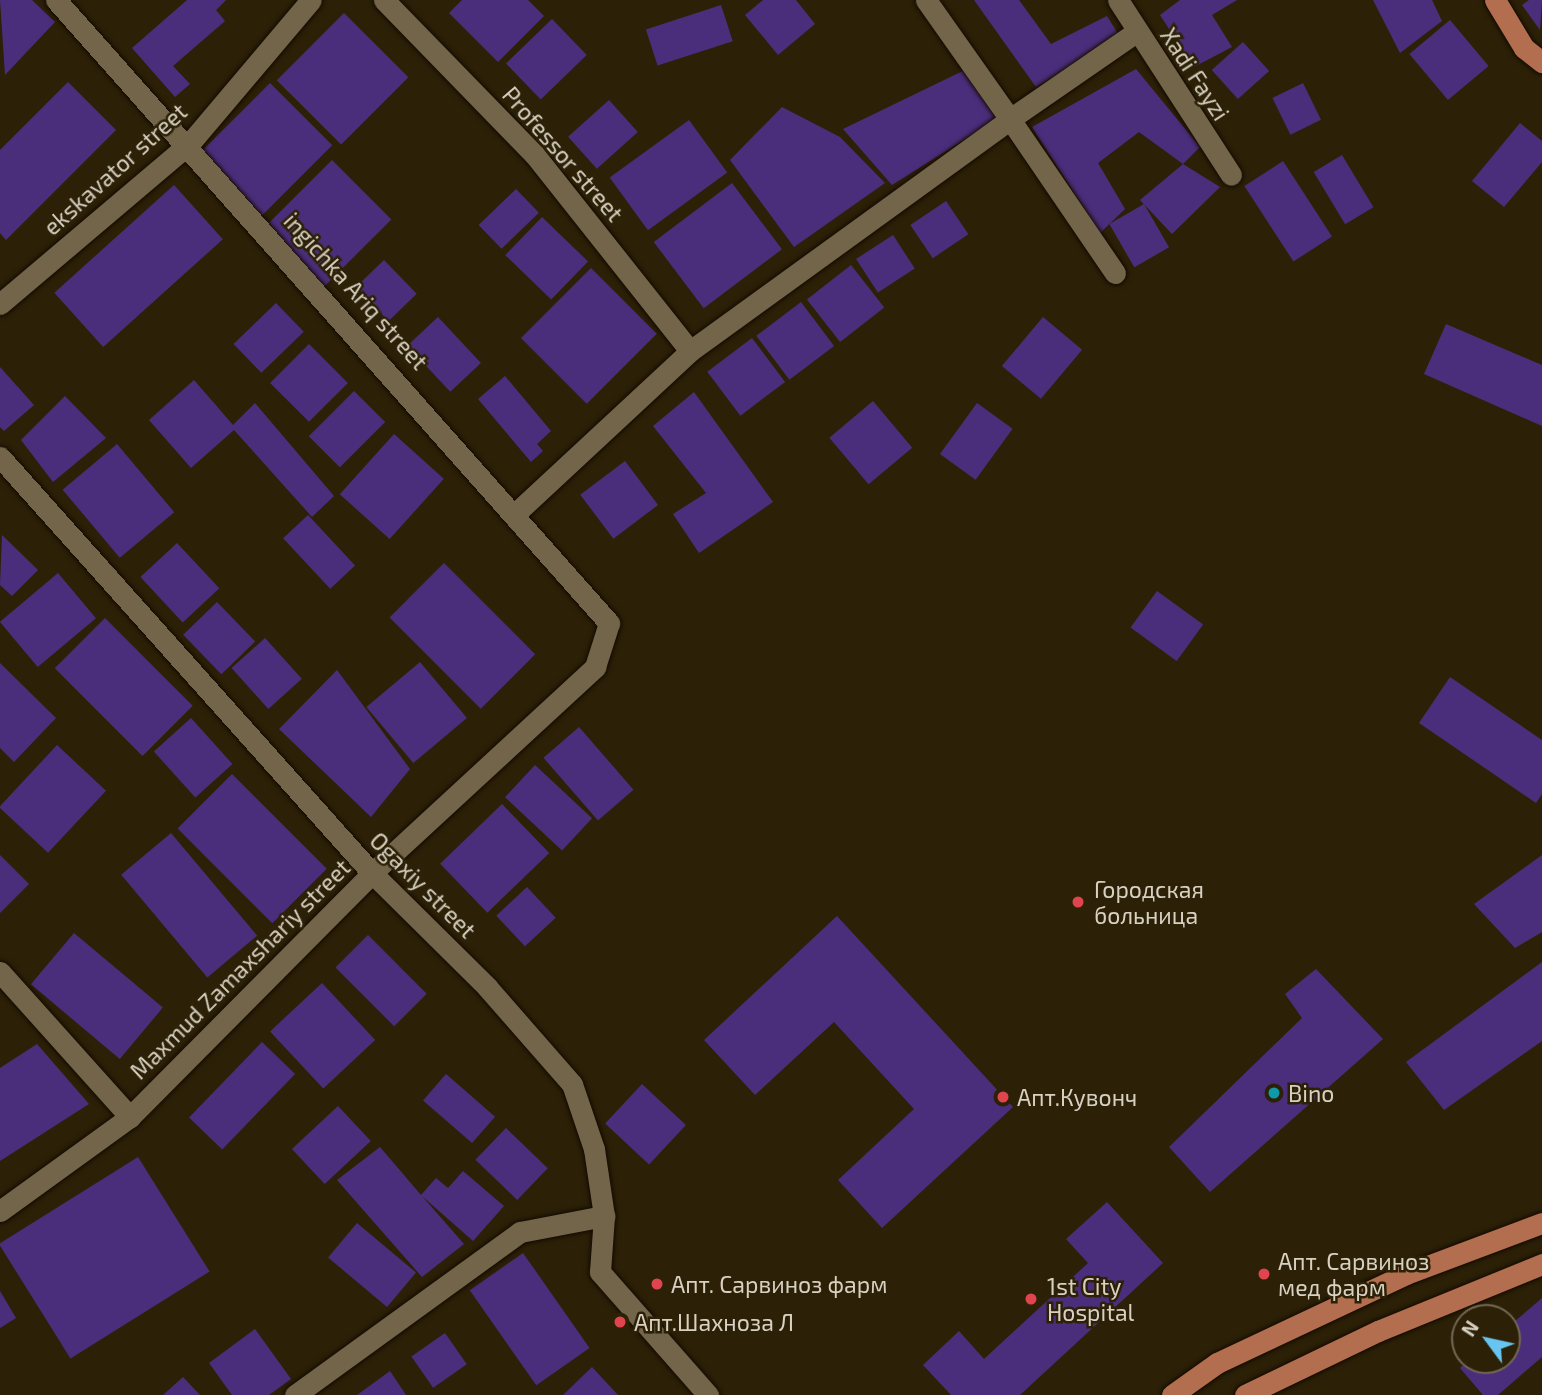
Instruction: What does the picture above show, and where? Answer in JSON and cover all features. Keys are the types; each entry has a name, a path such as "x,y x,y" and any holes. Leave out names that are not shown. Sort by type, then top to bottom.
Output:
{"main road":[{"path":"1495,0 1524,48 1542,62"},
{"path":"1171,1395 1217,1363 1406,1274 1542,1223"},
{"path":"1245,1395 1378,1331 1542,1264"}],"street":[{"name":"ingichka Ariq street","path":"56,0 190,144 517,512 609,623"},
{"name":"ekskavator street","path":"0,304 190,144 311,0"},
{"name":"Professor street","path":"384,0 534,154 691,351"},
{"path":"926,0 1115,273"},
{"name":"Xadi Fayzi","path":"1118,0 1136,32 1231,175"},
{"path":"517,512 691,351 1010,119 1136,32"},
{"name":"Ogaxiy street","path":"0,457 372,873 487,987 572,1084 594,1149 604,1216 600,1272 708,1395"},
{"name":"Maxmud Zamaxshariy street","path":"0,1211 130,1117 372,873 595,667 609,623"},
{"path":"0,972 130,1117"},
{"path":"295,1395 520,1232 604,1216"}],"building":[{"path":"0,0 32,0 55,22 5,75"},
{"path":"187,0 226,0 216,10 225,21 173,66 190,84 175,97 132,48"},
{"path":"462,0 528,0 544,16 498,62 449,13"},
{"path":"763,0 796,0 815,24 778,55 745,15"},
{"path":"974,0 1019,0 1051,44 1107,16 1120,37 1036,87"},
{"path":"1180,0 1237,0 1212,15 1232,47 1194,67 1160,15"},
{"path":"1373,0 1432,0 1442,21 1400,53"},
{"path":"1529,0 1542,0 1540,30 1522,5"},
{"path":"721,5 733,41 658,66 646,29"},
{"path":"344,13 408,77 341,145 277,80"},
{"path":"552,19 587,55 541,99 506,63"},
{"path":"1450,20 1489,66 1448,100 1409,54"},
{"path":"1243,42 1269,71 1238,99 1212,70"},
{"path":"971,67 1000,117 892,185 843,129"},
{"path":"1136,69 1200,147 1183,164 1139,132 1098,163 1125,209 1100,233 1032,127"},
{"path":"68,82 116,130 6,240 0,233 0,150"},
{"path":"270,83 332,145 259,218 197,156"},
{"path":"1303,83 1321,120 1290,135 1272,98"},
{"path":"609,100 638,132 597,169 568,137"},
{"path":"782,107 840,137 885,183 794,247 730,160"},
{"path":"689,120 727,173 648,230 610,178"},
{"path":"1520,123 1542,141 1542,162 1504,207 1472,181"},
{"path":"1342,155 1373,207 1345,224 1314,172"},
{"path":"332,160 391,219 319,292 260,232"},
{"path":"1283,161 1332,236 1293,262 1244,186"},
{"path":"1183,164 1220,187 1172,234 1140,200"},
{"path":"732,183 782,249 704,308 654,242"},
{"path":"174,185 223,239 103,347 54,293"},
{"path":"516,189 539,213 502,249 479,225"},
{"path":"946,201 968,234 933,258 910,225"},
{"path":"1144,204 1169,247 1134,267 1109,224"},
{"path":"542,217 588,261 551,300 505,255"},
{"path":"893,235 915,269 878,293 856,259"},
{"path":"384,260 417,294 389,321 356,287"},
{"path":"851,265 884,308 840,342 807,299"},
{"path":"591,268 657,334 587,404 521,338"},
{"path":"801,302 834,346 789,380 756,336"},
{"path":"276,303 304,332 261,373 234,344"},
{"path":"438,317 481,363 450,392 407,346"},
{"path":"1043,317 1082,350 1041,399 1002,366"},
{"path":"1446,324 1542,365 1542,426 1424,374"},
{"path":"752,338 785,382 740,416 707,372"},
{"path":"309,344 348,383 309,422 270,383"},
{"path":"0,367 34,405 4,431 0,427"},
{"path":"505,376 551,431 537,444 543,451 531,462 478,399"},
{"path":"194,380 233,425 255,403 334,496 312,517 234,430 191,468 149,420"},
{"path":"354,391 385,422 340,467 309,436"},
{"path":"694,392 773,502 699,553 673,514 706,493 653,426"},
{"path":"65,396 106,438 53,482 21,440"},
{"path":"873,401 912,448 869,484 829,438"},
{"path":"977,403 1013,429 976,480 940,454"},
{"path":"394,434 444,479 390,539 340,494"},
{"path":"117,444 174,512 120,558 63,490"},
{"path":"625,461 658,505 613,539 580,495"},
{"path":"308,515 355,565 330,589 283,538"},
{"path":"2,535 38,570 12,596 0,585"},
{"path":"177,543 219,588 183,622 140,577"},
{"path":"444,563 535,654 481,709 390,617"},
{"path":"58,573 96,618 38,667 0,622"},
{"path":"1157,591 1203,625 1177,661 1131,627"},
{"path":"217,602 255,642 221,674 183,635"},
{"path":"105,618 193,706 142,756 55,668"},
{"path":"265,638 302,679 268,709 232,668"},
{"path":"420,662 467,718 413,763 366,707"},
{"path":"0,663 56,718 14,762 0,748"},
{"path":"337,670 410,769 371,817 279,729"},
{"path":"1450,677 1542,740 1542,794 1536,803 1419,723"},
{"path":"191,718 232,764 195,798 154,751"},
{"path":"579,727 633,790 598,820 544,758"},
{"path":"57,745 106,791 48,853 0,806"},
{"path":"535,765 592,818 562,850 505,797"},
{"path":"232,774 327,869 272,923 178,828"},
{"path":"502,804 549,853 487,913 440,864"},
{"path":"171,833 257,936 207,977 121,875"},
{"path":"0,855 29,884 0,913"},
{"path":"1542,855 1542,932 1515,948 1474,904"},
{"path":"527,887 556,918 525,946 496,916"},
{"path":"837,916 1013,1107 882,1228 838,1180 914,1109 834,1022 755,1095 704,1040"},
{"path":"74,933 163,1008 120,1059 31,984"},
{"path":"368,935 427,994 394,1026 335,968"},
{"path":"1542,962 1542,1041 1444,1110 1406,1062"},
{"name":"Bino","path":"1316,969 1383,1039 1210,1192 1169,1147 1302,1018 1285,994"},
{"path":"322,983 375,1040 323,1088 270,1031"},
{"path":"262,1042 295,1074 222,1149 189,1118"},
{"path":"37,1044 89,1104 0,1161 0,1068"},
{"path":"446,1074 495,1117 472,1143 423,1100"},
{"path":"642,1084 686,1125 649,1164 605,1123"},
{"path":"338,1106 371,1141 325,1184 292,1149"},
{"path":"506,1128 548,1168 517,1200 475,1160"},
{"path":"380,1147 421,1195 436,1178 448,1188 463,1171 504,1206 473,1241 422,1196 464,1244 422,1277 337,1180"},
{"path":"138,1157 210,1271 70,1358 0,1243"},
{"path":"1107,1202 1163,1263 1020,1395 951,1395 923,1365 959,1331 984,1359 1088,1263 1066,1239"},
{"path":"357,1223 416,1272 387,1307 328,1257"},
{"path":"523,1253 590,1348 536,1385 470,1290"},
{"path":"0,1291 16,1318 0,1328"},
{"path":"1542,1298 1542,1357 1498,1395 1483,1395 1465,1374 1521,1374 1521,1316"},
{"path":"255,1329 291,1379 269,1395 232,1395 209,1363"},
{"path":"445,1333 467,1364 433,1388 411,1357"},
{"path":"592,1367 618,1395 563,1395"},
{"path":"390,1371 406,1395 357,1395"},
{"path":"183,1377 200,1395 163,1395"}],"place":[{"name":"Городская больница","path":"1078,902"},
{"name":"Bino","path":"1274,1093"},
{"name":"Апт.Кувонч","path":"1003,1097"},
{"name":"Апт. Сарвиноз мед фарм","path":"1264,1274"},
{"name":"Апт. Сарвиноз фарм","path":"657,1284"},
{"name":"1st City Hospital","path":"1031,1299"},
{"name":"Апт.Шахноза Л","path":"620,1322"}]}
